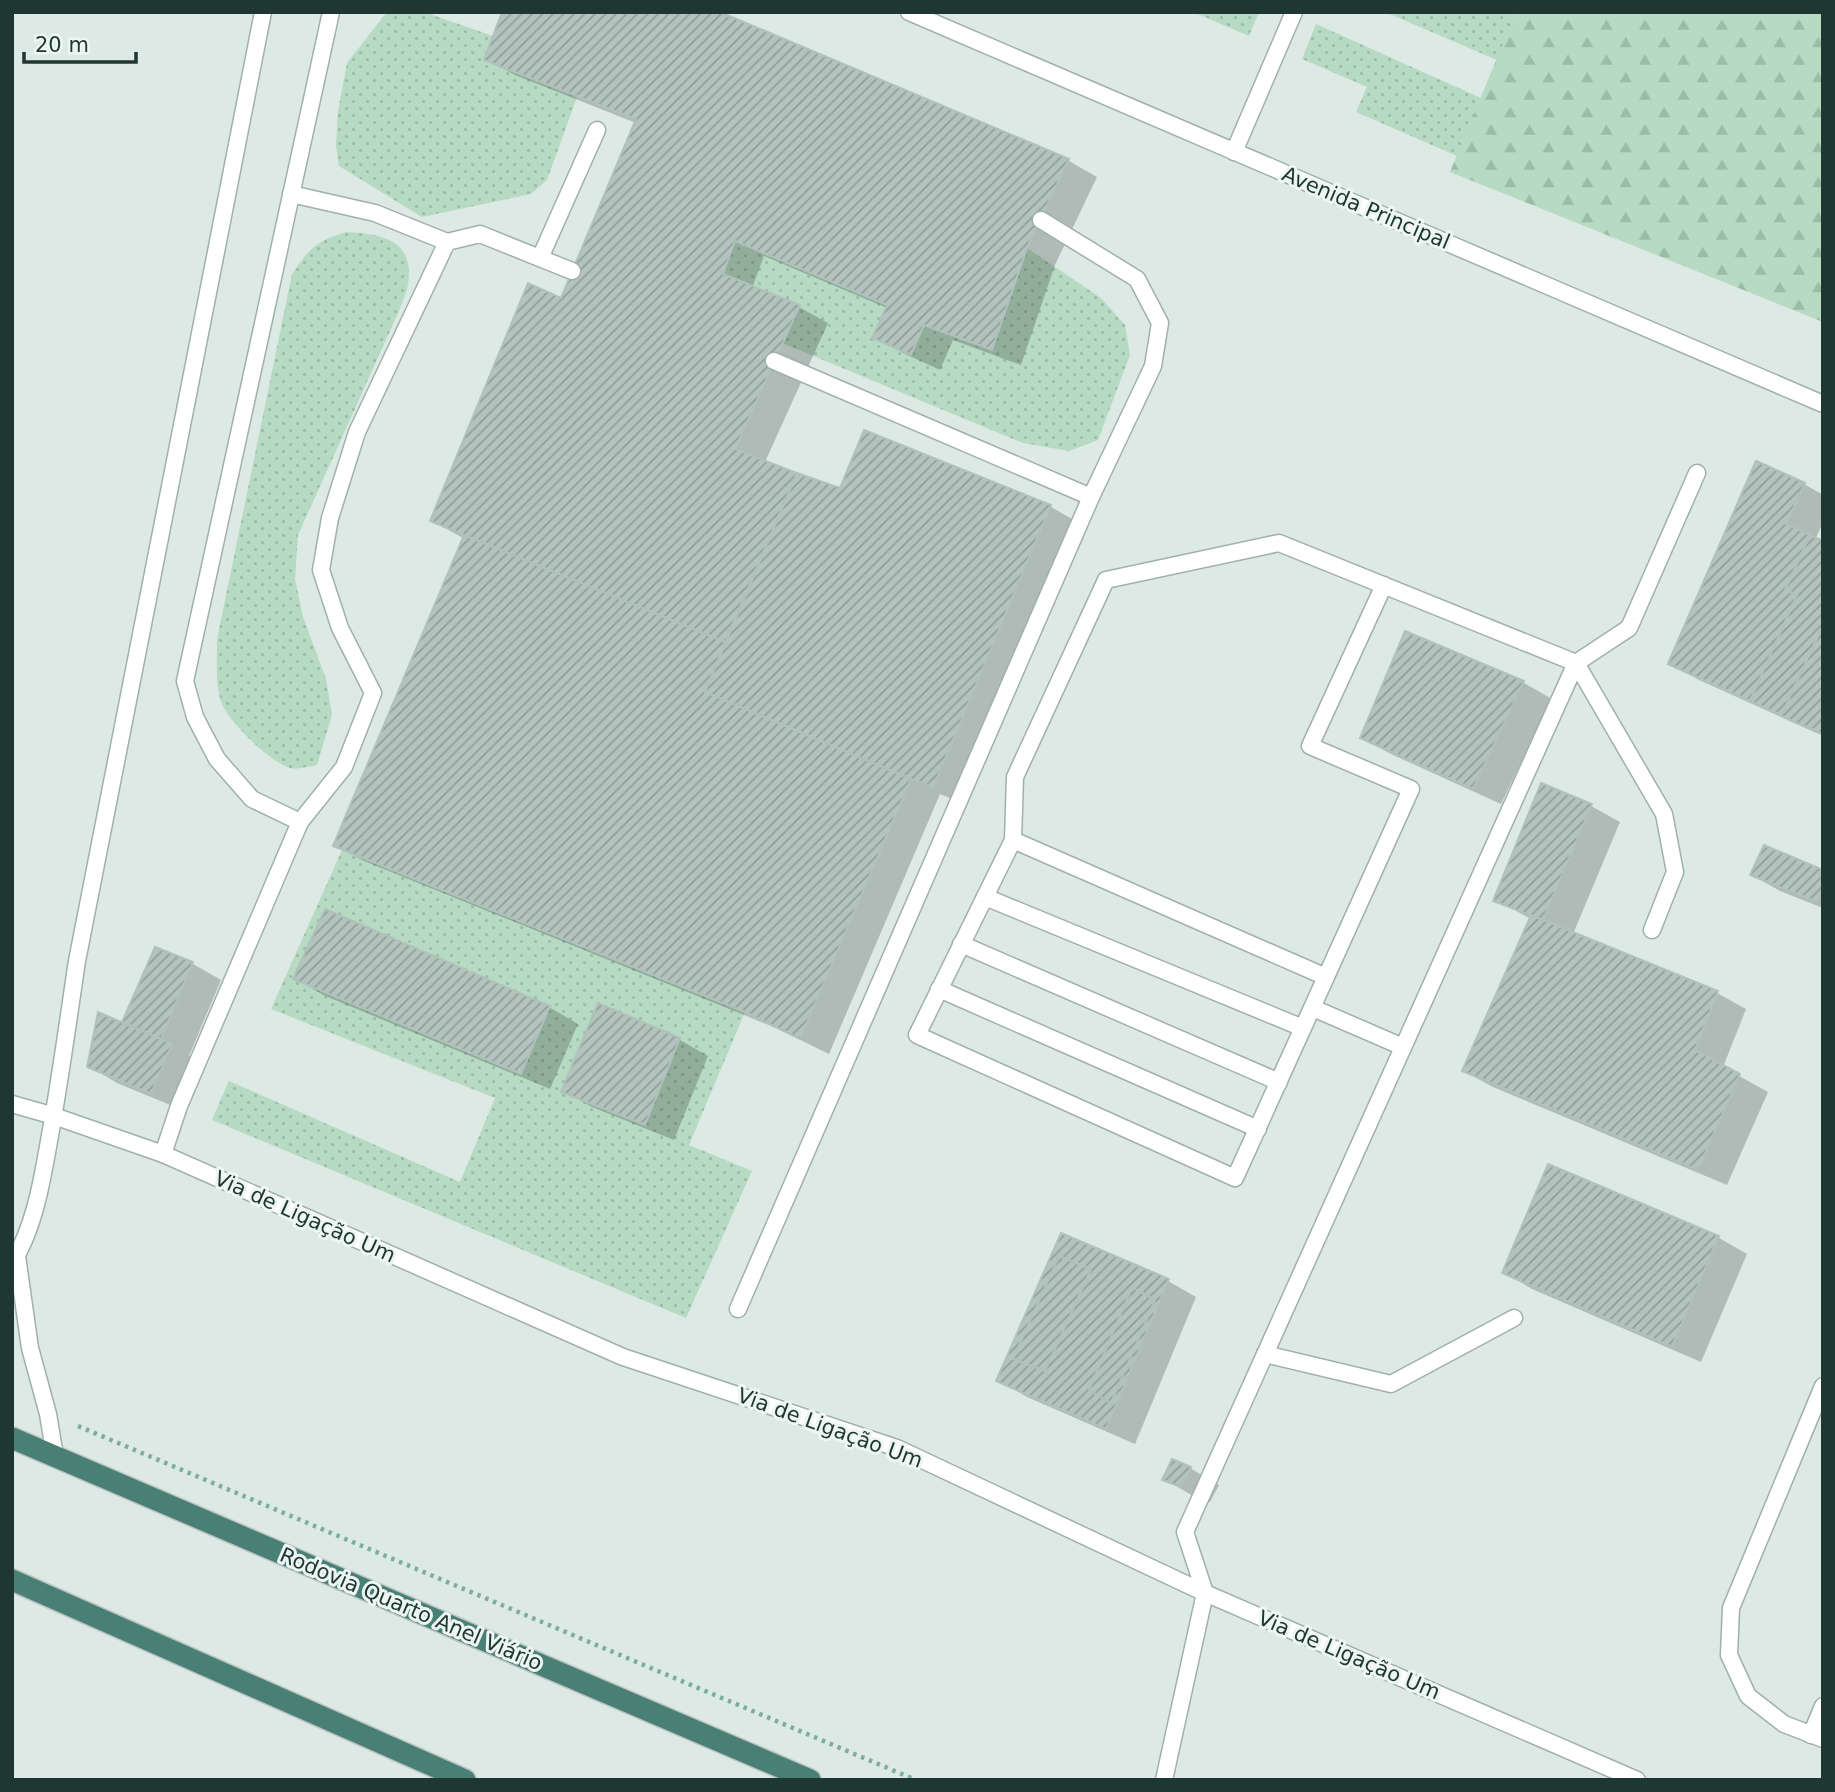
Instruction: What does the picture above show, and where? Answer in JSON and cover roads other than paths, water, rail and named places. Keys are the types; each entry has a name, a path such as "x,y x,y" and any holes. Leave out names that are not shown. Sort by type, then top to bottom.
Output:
{"highway":[{"name":"Rodovia Quarto Anel Viário","path":"12,1438 802,1778"},
{"path":"12,1580 464,1780"}],"lane":[{"path":"55,1456 48,1414 30,1348 15,1259 35,1208 54,1116 77,961 263,12"},
{"path":"300,822 252,799 217,759 195,717 185,681 331,12"},
{"name":"Avenida Principal","path":"909,12 1823,404"},
{"path":"1234,152 1294,12"},
{"path":"540,258 597,130"},
{"path":"291,194 375,213 447,242 480,234 572,271"},
{"path":"738,1309 1091,497 1153,366 1160,323 1137,279 1041,220"},
{"path":"163,1154 179,1106 300,822 344,767 373,693 340,628 321,570 330,518 357,432 447,242"},
{"path":"774,361 1091,497"},
{"path":"1164,1780 1205,1592 1185,1532 1576,663 1629,628 1697,473"},
{"path":"1384,585 1310,746 1411,789 1236,1178 917,1035 1013,840 1015,777 1106,580 1279,543 1384,585 1576,663 1664,814 1675,872 1652,930"},
{"path":"1013,840 1326,977"},
{"path":"985,897 1303,1028"},
{"path":"961,944 1279,1082"},
{"path":"939,989 1258,1129"},
{"path":"1313,1008 1403,1047"},
{"name":"Via de Ligação Um","path":"12,1104 163,1154 623,1357 897,1448 1205,1592 1637,1780"},
{"path":"1265,1354 1391,1384 1514,1318"},
{"path":"1823,1386 1731,1608 1729,1655 1748,1696 1784,1724 1817,1737 1823,1706"}]}
